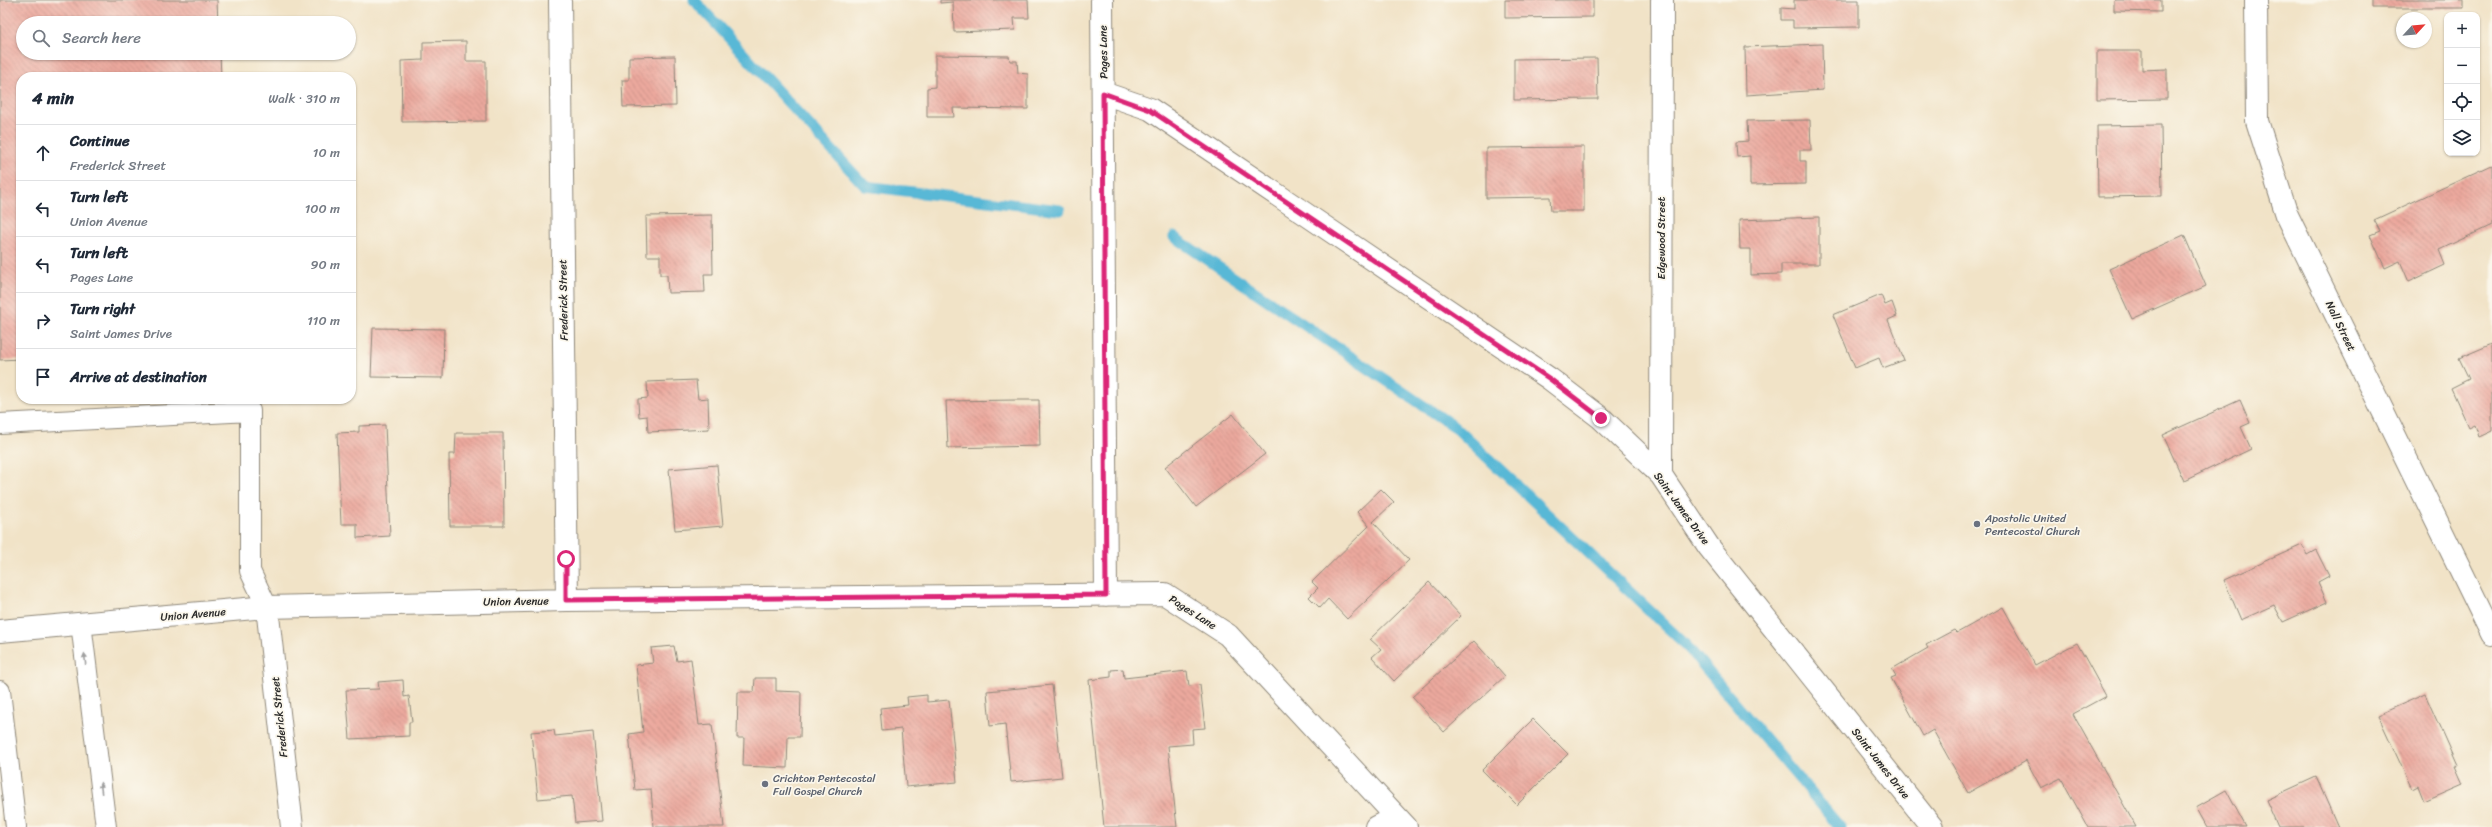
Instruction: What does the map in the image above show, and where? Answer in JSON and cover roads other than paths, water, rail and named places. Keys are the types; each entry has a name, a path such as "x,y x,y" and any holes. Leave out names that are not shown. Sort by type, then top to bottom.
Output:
{"street":[{"name":"Frederick Street","path":"560,0 566,600"},
{"name":"Pages Lane","path":"1102,0 1106,595 1165,594 1228,635 1401,822"},
{"name":"Edgewood Street","path":"1661,475 1662,0"},
{"name":"Nall Street","path":"2256,0 2257,121 2287,215 2492,634"},
{"name":"Saint James Drive","path":"1103,93 1150,110 1550,379 1601,418 1661,475 1710,547 1932,827"},
{"name":"Union Avenue","path":"0,631 267,607 566,600 1106,595"},
{"name":"Frederick Street","path":"267,607 292,827"},
{"path":"1376,827 1401,822"}],"lane":[{"path":"0,424 250,411 250,571 267,607"},
{"path":"81,623 106,827"},
{"path":"0,691 16,827"}],"waterway":[{"path":"694,0 865,186 1060,210"},
{"path":"1174,237 1455,427 1685,644 1840,827"}],"place":[{"name":"Apostolic United Pentecostal Church","path":"1977,524"},
{"name":"Crichton Pentecostal Full Gospel Church","path":"765,784"}]}
